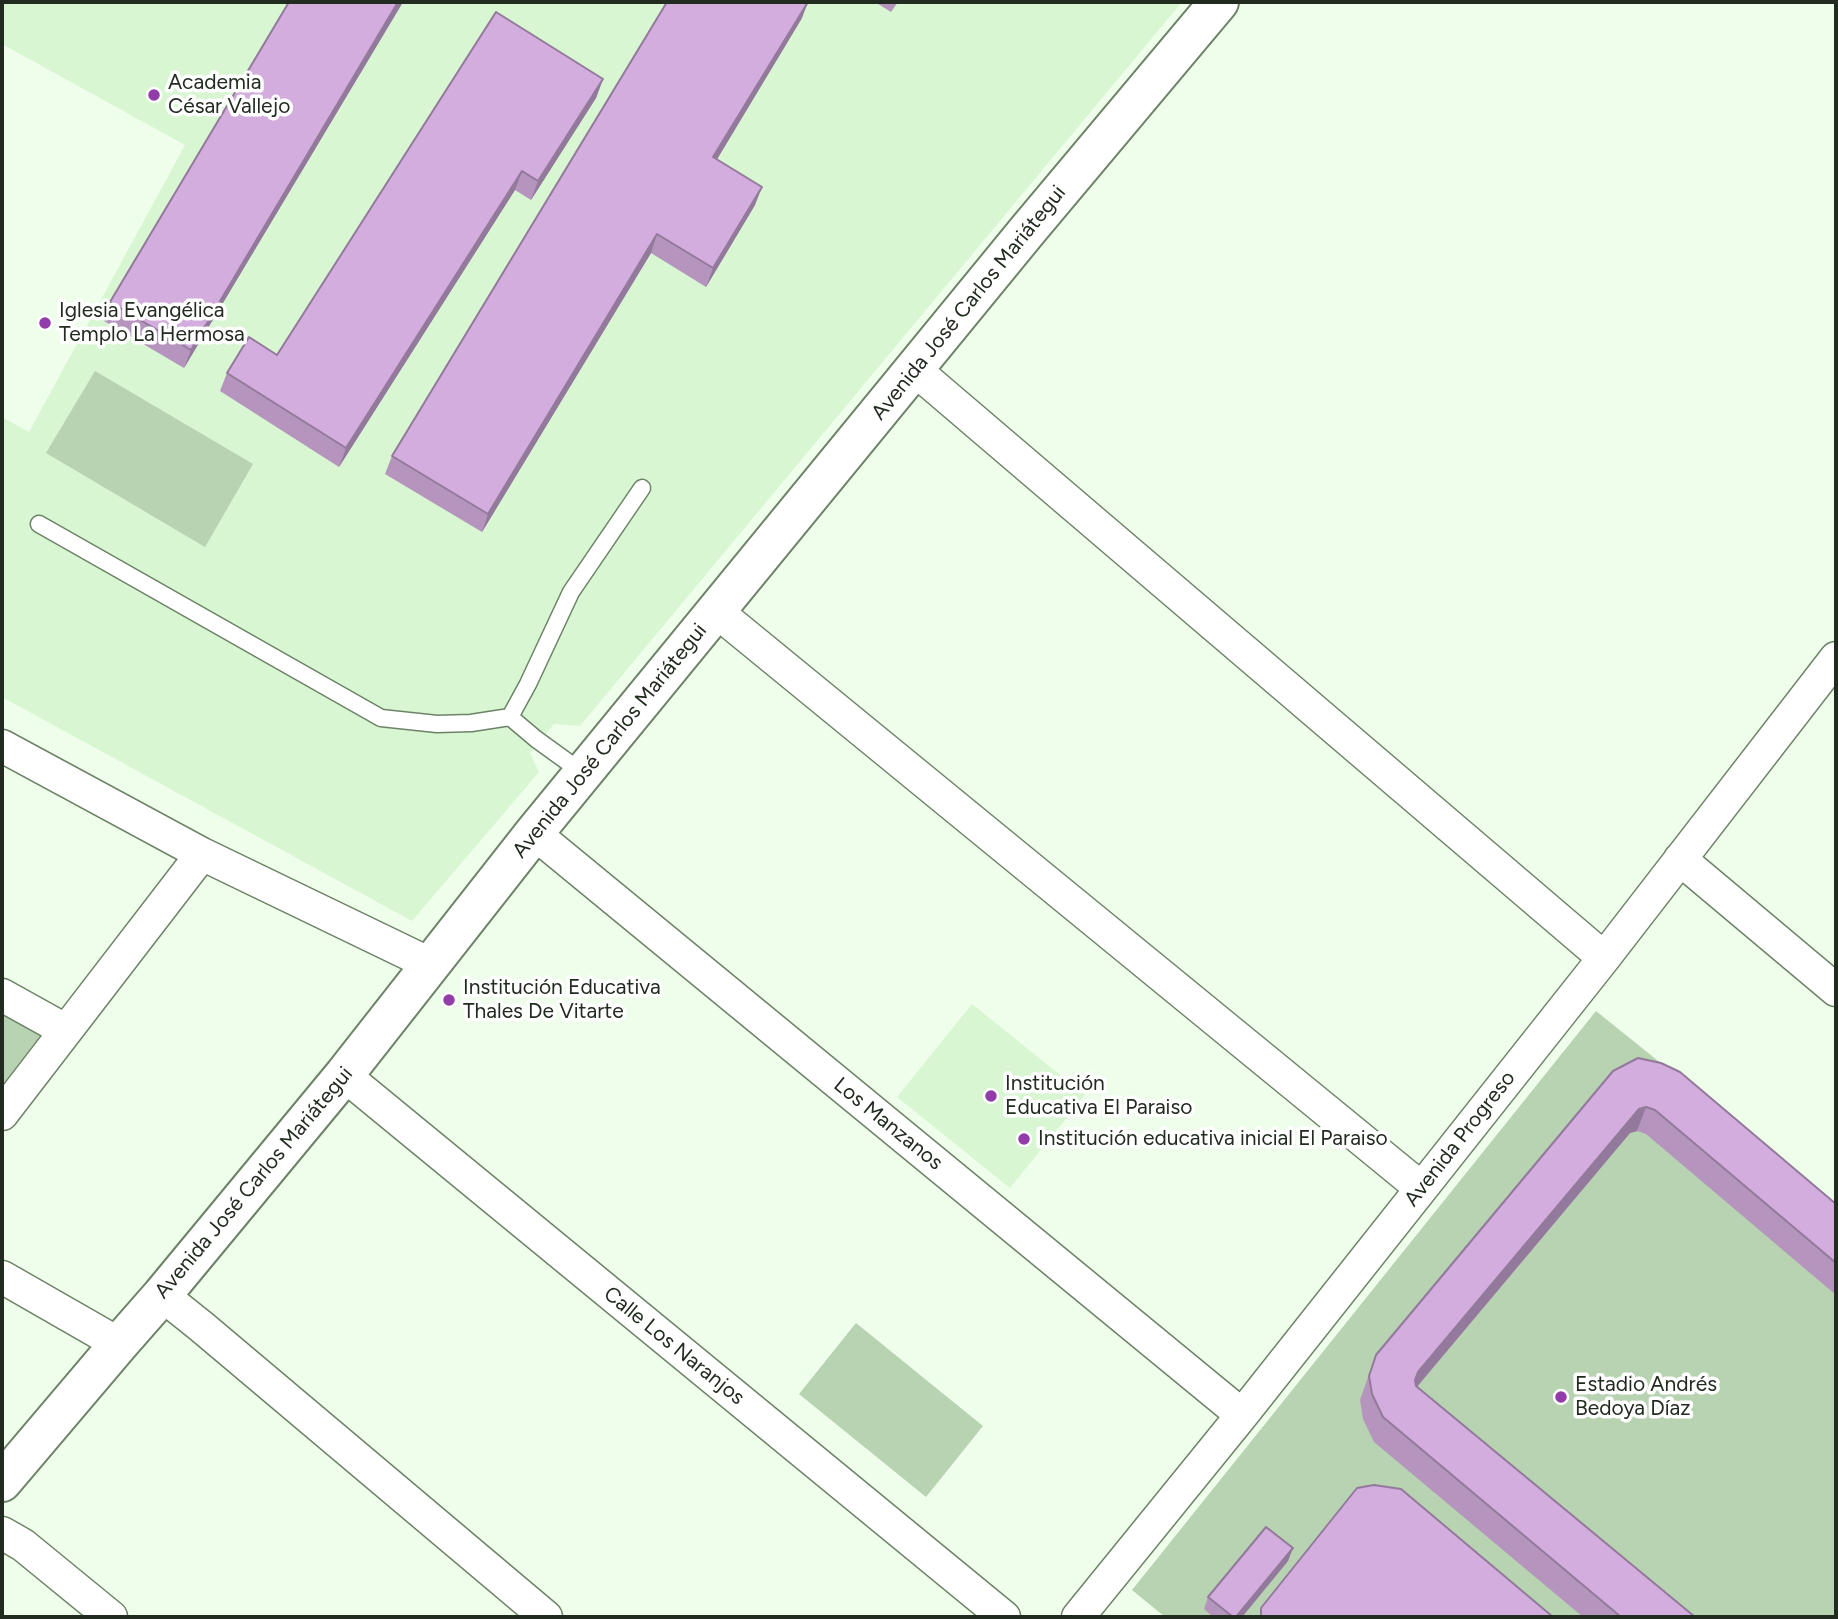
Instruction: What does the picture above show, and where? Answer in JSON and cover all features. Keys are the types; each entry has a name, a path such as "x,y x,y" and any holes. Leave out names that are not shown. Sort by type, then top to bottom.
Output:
{"street":[{"name":"Avenida José Carlos Mariátegui","path":"2,1482 162,1295 344,1075 534,833 1219,2"},
{"path":"914,369 1604,958"},
{"path":"716,611 1421,1188"},
{"name":"Avenida Progreso","path":"1079,1617 1604,958 1836,658"},
{"path":"3,750 202,854 430,964"},
{"name":"Los Manzanos","path":"534,833 1242,1415"},
{"path":"2,1114 202,854"},
{"path":"1680,859 1836,990"},
{"path":"2,995 65,1030"},
{"name":"Calle Los Naranjos","path":"344,1075 1004,1617"},
{"path":"2,1277 118,1344"},
{"path":"162,1295 545,1617"},
{"path":"2,1533 23,1545 111,1617"}],"lane":[{"path":"510,717 571,592 642,488"},
{"path":"39,524 381,718 437,724 471,723 510,717 583,773"}],"shaded area":[{"path":"2,2 1182,2 580,726 554,724 530,753 539,772 412,921 2,697 2,417 29,432 185,145 2,44"},
{"path":"95,371 253,464 205,547 46,453"},
{"path":"2,1004 53,1033 2,1103"},
{"name":"Institución Educativa El Paraiso","path":"972,1004 1085,1095 1010,1188 897,1097"},
{"name":"Estadio Andrés Bedoya Díaz","path":"1596,1011 1836,1204 1836,1617 1165,1617 1132,1590"},
{"path":"856,1323 983,1426 926,1497 799,1394"}],"building":[{"path":"289,2 398,2 191,350 110,302"},
{"path":"667,2 808,2 713,157 762,187 713,268 657,234 488,514 392,456"},
{"path":"496,12 603,79 538,181 522,171 346,448 227,373 249,337 277,355"},
{"path":"1638,1058 1661,1063 1680,1072 1836,1204 1836,1263 1655,1110 1646,1107 1639,1109 1418,1372 1415,1380 1416,1386 1695,1617 1621,1617 1383,1417 1372,1394 1369,1376 1376,1355 1613,1071"},
{"path":"1374,1485 1401,1489 1553,1617 1261,1617 1261,1608 1357,1488"},
{"path":"1266,1527 1293,1548 1236,1617 1233,1617 1208,1597"}],"place":[{"name":"Academia César Vallejo","path":"154,95"},
{"name":"Iglesia Evangélica Templo La Hermosa","path":"45,323"},
{"name":"Institución Educativa Thales De Vitarte","path":"449,1000"},
{"name":"Institución Educativa El Paraiso","path":"991,1096"},
{"name":"Institución educativa inicial El Paraiso","path":"1024,1139"},
{"name":"Estadio Andrés Bedoya Díaz","path":"1561,1397"}]}
